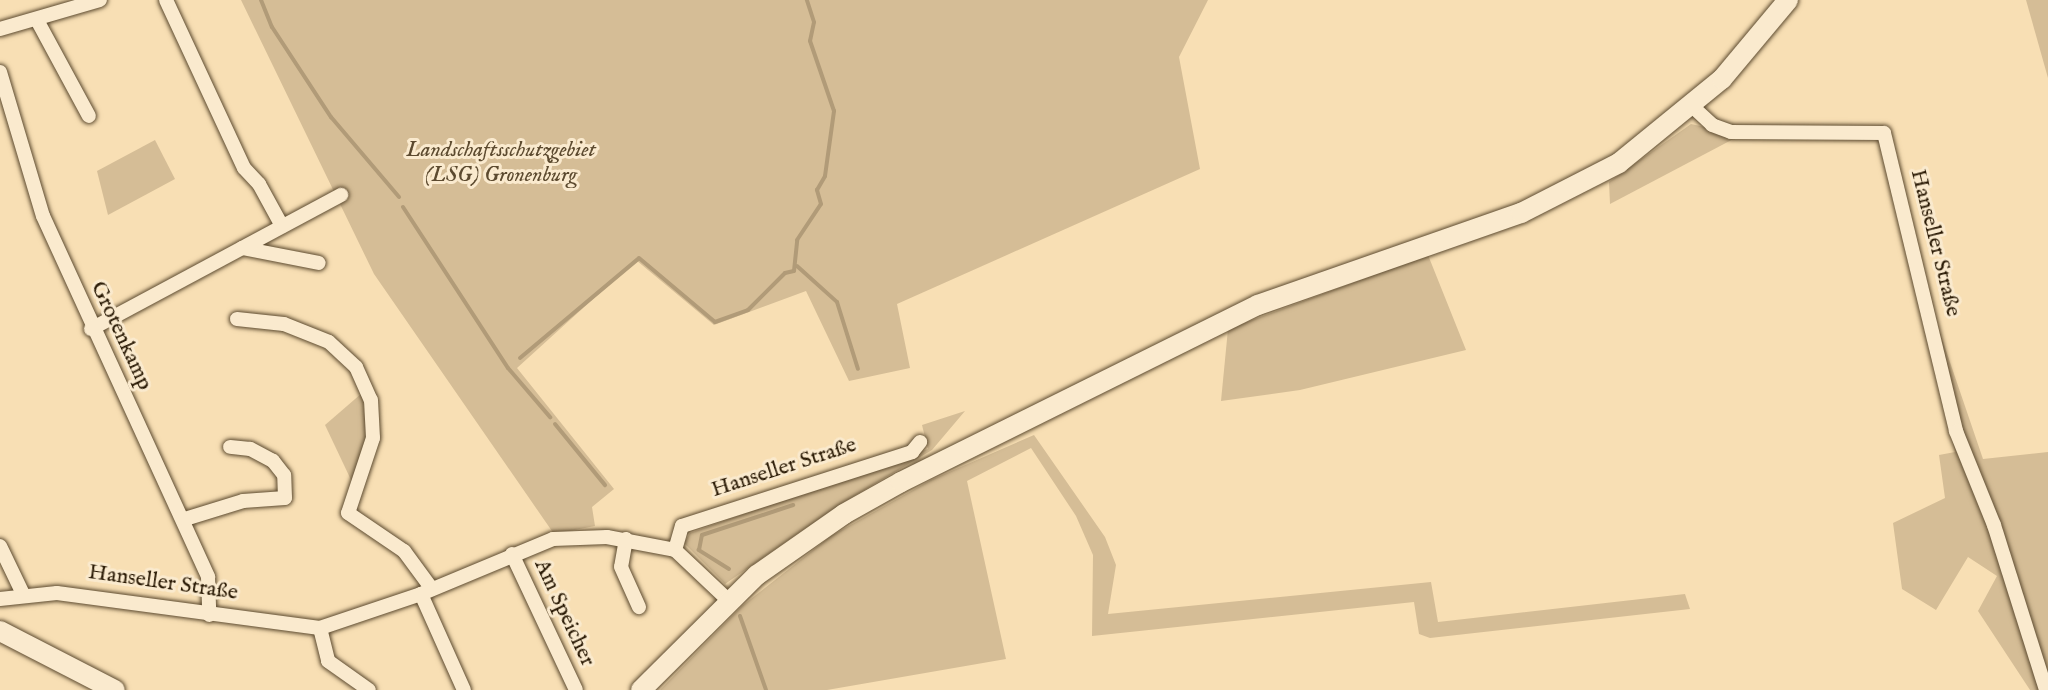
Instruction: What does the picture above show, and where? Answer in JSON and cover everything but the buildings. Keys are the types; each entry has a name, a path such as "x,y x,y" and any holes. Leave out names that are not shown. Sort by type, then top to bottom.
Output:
{"main road":[{"path":"641,690 728,600 844,514 940,461 1258,305 1562,195 1619,163 1693,107 1742,58 1788,0"},
{"path":"0,631 103,687"}],"street":[{"path":"0,29 100,0"},
{"path":"166,0 244,168 259,184 282,226"},
{"path":"37,20 89,116"},
{"name":"Grotenkamp","path":"0,72 43,216 91,329 185,519 208,577 209,615"},
{"name":"Hanseller Straße","path":"1693,107 1712,125 1731,132 1884,133 1956,431 1994,525 2046,690"},
{"path":"91,329 341,195"},
{"path":"242,248 319,263"},
{"path":"237,319 284,324 329,342 356,367 371,400 373,438 348,513 404,551 426,592 464,690"},
{"name":"Hanseller Straße","path":"0,599 23,594 82,596 320,628 426,592 553,539 626,539 675,550 682,526 912,452 920,442"},
{"path":"185,519 243,501 285,498 284,475 273,461 250,449 230,447"},
{"path":"626,539 621,567 639,607"},
{"path":"0,546 23,594"},
{"path":"675,550 728,600"},
{"name":"Am Speicher","path":"512,554 576,690"},
{"path":"320,628 328,661 369,690"}],"green space":[{"name":"Landschaftsschutzgebiet (LSG) Gronenburg","path":"241,0 1208,0 1179,57 1200,169 897,304 910,368 849,381 806,291 714,325 636,260 517,368 614,489 592,507 595,526 554,534 374,274"},
{"path":"2026,0 2048,0 2048,78"},
{"path":"1691,124 1741,135 1610,204 1609,182"},
{"path":"155,140 175,179 108,215 97,171"},
{"path":"1428,255 1466,350 1300,390 1221,401 1228,329"},
{"path":"1938,327 1983,459 2048,452 2048,690 2030,690 1978,611 1997,576 1968,557 1936,610 1902,589 1893,523 1945,498 1939,455 1955,452 1927,332"},
{"path":"362,393 367,436 352,482 325,425"},
{"path":"965,411 932,450 839,505 725,584 684,543 690,533 928,449 922,425"},
{"path":"1034,435 1105,537 1116,565 1108,614 1431,582 1438,622 1685,594 1690,609 1430,638 1419,634 1414,602 1092,636 1093,555 1076,516 1031,448 967,481 1006,659 827,690 660,690 742,606 831,536 931,480"}],"waterway":[{"path":"261,0 272,27 331,117 399,197"},
{"path":"520,358 639,258 715,322 748,310 785,273 794,271 797,240 821,204 817,190 825,176 834,111 810,41 814,22 807,0"},
{"path":"403,207 508,368 550,417"},
{"path":"797,266 837,302 858,369"},
{"path":"555,424 605,485"},
{"path":"729,569 699,550 702,535 793,505"},
{"path":"740,616 766,690"}]}
